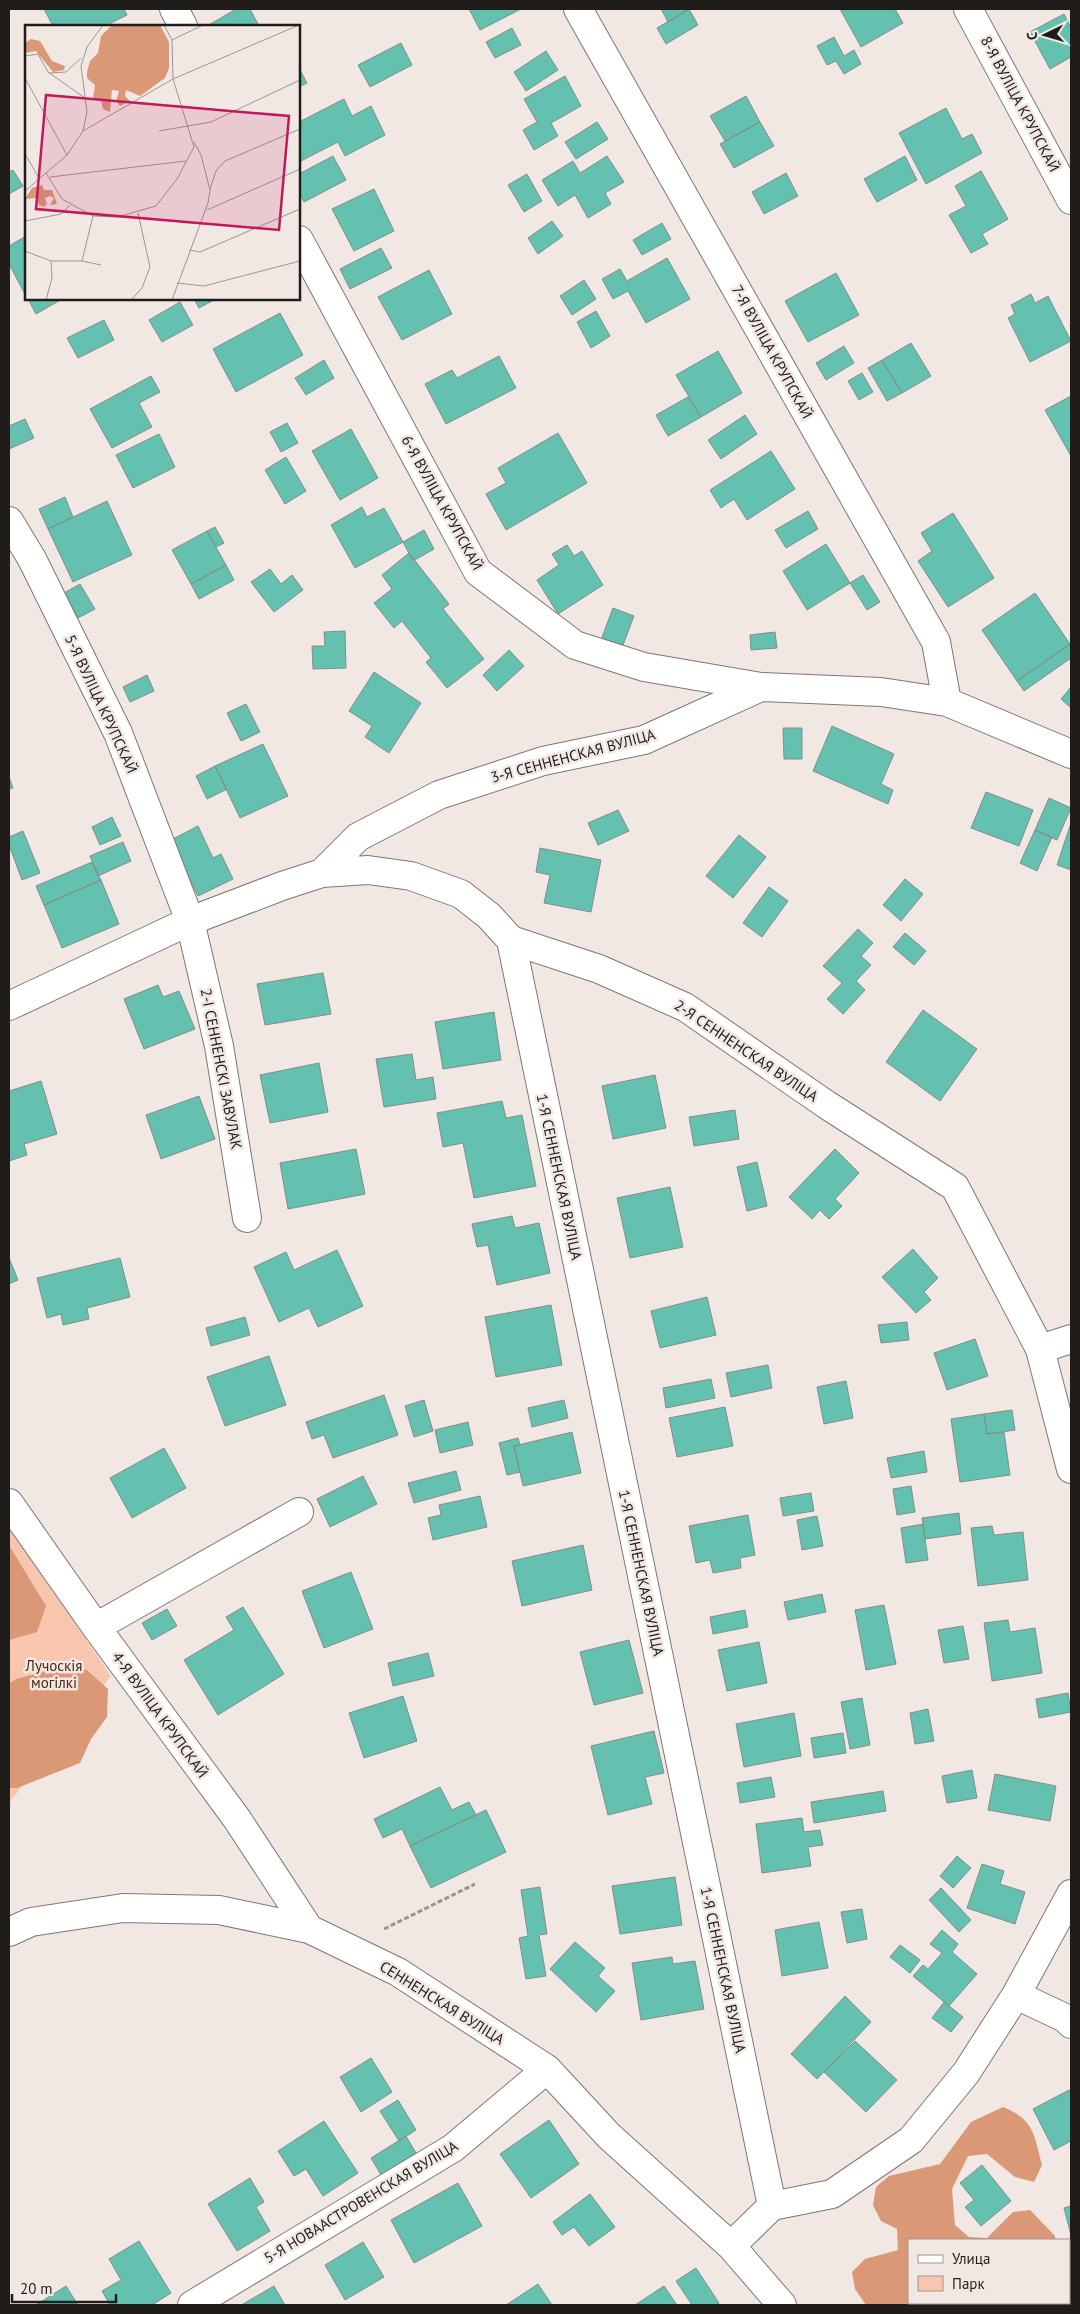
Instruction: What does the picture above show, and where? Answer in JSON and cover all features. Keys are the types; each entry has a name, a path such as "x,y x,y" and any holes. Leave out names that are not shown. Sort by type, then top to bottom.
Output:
{"street":[{"path":"174,9 182,25"},
{"name":"7-Я ВУЛІЦА КРУПСКАЙ","path":"578,9 936,642 947,702"},
{"name":"8-Я ВУЛІЦА КРУПСКАЙ","path":"968,9 1071,200"},
{"name":"6-Я ВУЛІЦА КРУПСКАЙ","path":"300,242 478,572 575,645 644,666 761,687"},
{"name":"5-Я ВУЛІЦА КРУПСКАЙ","path":"9,521 32,559 118,733 190,921"},
{"name":"3-Я СЕННЕНСКАЯ ВУЛІЦА","path":"322,873 358,837 439,795 543,761 644,740 761,687 881,692 947,702 1071,754"},
{"path":"9,1006 190,921 322,873 368,870 411,876 461,894 489,916 510,940"},
{"name":"2-І СЕННЕНСКІ ЗАВУЛАК","path":"190,921 219,1046 247,1218"},
{"name":"2-Я СЕННЕНСКАЯ ВУЛІЦА","path":"510,940 599,969 685,1007 827,1105 956,1187 1040,1350 1071,1468"},
{"name":"1-Я СЕННЕНСКАЯ ВУЛІЦА","path":"510,940 772,2206"},
{"path":"1040,1350 1071,1339"},
{"name":"4-Я ВУЛІЦА КРУПСКАЙ","path":"9,1503 96,1628 237,1819 309,1929"},
{"path":"96,1628 299,1512"},
{"path":"731,2246 772,2206 832,2194 911,2140 966,2073 1016,1995 1071,1894"},
{"name":"СЕННЕНСКАЯ ВУЛІЦА","path":"9,1932 31,1922 123,1908 218,1910 309,1929 398,1972 547,2069 609,2136 731,2246 782,2305"},
{"path":"1016,1995 1065,2018 1071,2024"},
{"name":"5-Я НОВААСТРОВЕНСКАЯ ВУЛІЦА","path":"192,2305 453,2148 547,2069"}],"path":[{"path":"348,1948 476,1884"}],"green space":[{"name":"Лучоскія могілкі","path":"9,1527 111,1676 9,1803"},
{"path":"9,1545 46,1606 37,1632 9,1640"},
{"path":"58,1668 87,1670 108,1689 107,1717 91,1739 80,1763 17,1788 9,1788 9,1684 16,1679"},
{"path":"1003,2107 1014,2112 1032,2130 1042,2165 1034,2182 1015,2177 987,2154 968,2156 952,2189 955,2225 969,2237 987,2238 1013,2212 1030,2210 1055,2236 1055,2239 908,2239 908,2304 1006,2304 866,2305 855,2289 852,2272 865,2259 898,2250 897,2229 881,2221 873,2205 876,2187 889,2176 940,2164 971,2122"}],"building":[{"path":"44,9 124,9 127,15 107,25 52,25"},
{"path":"236,9 250,9 258,25 209,25"},
{"path":"469,9 521,9 480,30"},
{"path":"661,9 690,9 668,22"},
{"path":"689,9 698,25 666,44 657,28"},
{"path":"840,9 895,9 903,23 861,47"},
{"path":"1064,14 1071,28 1071,57 1050,69 1030,32"},
{"path":"512,28 521,45 495,58 486,42"},
{"path":"834,37 844,56 854,50 861,64 844,74 836,61 827,65 817,46"},
{"path":"401,43 412,65 370,87 358,65"},
{"path":"546,51 558,70 526,91 514,72"},
{"path":"300,70 307,83 300,86"},
{"path":"565,76 581,106 551,123 558,136 534,150 523,130 537,122 524,99"},
{"path":"746,96 760,122 725,141 710,116"},
{"path":"344,99 352,116 371,106 385,135 345,156 338,142 300,161 300,121"},
{"path":"946,108 962,139 972,134 982,153 926,184 899,133"},
{"path":"597,122 608,139 576,159 565,142"},
{"path":"760,122 774,146 734,168 720,144"},
{"path":"333,156 346,180 304,202 300,194 300,173"},
{"path":"607,156 624,182 605,193 611,204 588,218 575,195 558,206 542,180 573,161 580,173"},
{"path":"905,156 917,180 877,202 864,179"},
{"path":"13,170 23,186 9,194 9,172"},
{"path":"981,171 1008,219 982,234 988,244 971,253 949,215 966,206 955,186"},
{"path":"786,173 798,196 764,214 752,192"},
{"path":"527,174 542,201 524,212 508,185"},
{"path":"374,189 394,231 354,251 332,209"},
{"path":"552,221 563,236 538,254 528,238"},
{"path":"662,223 671,239 642,255 633,240"},
{"path":"25,237 25,294 9,264 9,246"},
{"path":"381,248 392,268 350,289 340,269"},
{"path":"667,258 690,299 646,323 628,291 613,299 602,279 620,269 627,281"},
{"path":"429,270 452,314 402,340 378,297"},
{"path":"836,273 859,315 808,342 785,301"},
{"path":"584,280 596,299 572,315 560,296"},
{"path":"1031,294 1035,303 1048,296 1071,341 1030,362 1008,318 1015,314 1011,305"},
{"path":"29,300 60,300 36,314"},
{"path":"195,300 214,300 199,308"},
{"path":"180,302 193,325 162,342 149,320"},
{"path":"596,311 610,336 591,348 577,322"},
{"path":"280,313 303,355 236,392 213,349"},
{"path":"104,320 114,340 78,358 67,338"},
{"path":"911,343 931,376 902,393 882,360"},
{"path":"844,346 854,363 826,380 816,363"},
{"path":"718,351 742,393 701,417 676,375"},
{"path":"499,356 516,388 446,424 425,384 452,370 457,378"},
{"path":"324,360 334,378 306,395 295,378"},
{"path":"882,360 902,393 887,401 868,368"},
{"path":"862,373 873,392 859,400 848,381"},
{"path":"151,376 160,392 139,403 152,427 112,448 90,409"},
{"path":"1071,396 1071,456 1045,410"},
{"path":"688,397 701,417 668,436 656,415"},
{"path":"745,415 757,434 721,459 708,440"},
{"path":"25,419 34,438 9,449 9,426"},
{"path":"287,423 298,443 281,452 270,432"},
{"path":"351,429 378,478 340,500 312,451"},
{"path":"558,433 587,483 506,530 486,494 506,483 498,468"},
{"path":"159,434 175,467 133,488 116,455"},
{"path":"771,451 795,489 747,520 734,499 721,508 710,490"},
{"path":"286,457 306,491 285,504 265,470"},
{"path":"65,497 73,517 48,529 39,509"},
{"path":"107,501 132,555 73,582 48,529"},
{"path":"362,507 367,517 384,508 403,542 355,568 331,525"},
{"path":"808,511 818,529 786,548 775,530"},
{"path":"953,513 994,578 948,607 918,561 932,551 921,533"},
{"path":"215,527 224,543 216,547 207,531"},
{"path":"424,530 434,549 413,561 403,542"},
{"path":"207,531 226,565 191,584 172,550"},
{"path":"826,544 850,583 807,610 783,571"},
{"path":"567,545 574,556 582,551 603,585 558,614 537,580 559,565 552,554"},
{"path":"409,553 449,604 443,609 484,659 447,688 426,662 431,658 402,621 394,628 374,603 392,589 382,575"},
{"path":"226,565 234,580 199,599 191,584"},
{"path":"270,569 281,584 292,575 303,590 274,612 251,582"},
{"path":"863,575 880,602 867,610 850,583"},
{"path":"80,584 95,609 78,618 64,593"},
{"path":"1035,593 1070,644 1017,681 982,630"},
{"path":"613,608 634,616 620,653 599,645"},
{"path":"345,631 346,668 313,669 312,646 325,646 324,632"},
{"path":"775,632 777,648 751,650 750,635"},
{"path":"1070,644 1071,658 1024,691 1017,681"},
{"path":"509,650 524,666 497,691 483,675"},
{"path":"374,672 421,703 389,753 365,737 372,726 349,711"},
{"path":"147,675 154,691 130,702 123,687"},
{"path":"1071,687 1071,708 1061,699"},
{"path":"246,704 260,732 241,741 227,713"},
{"path":"832,726 894,754 881,784 893,790 888,804 813,771"},
{"path":"783,728 802,728 802,759 784,759"},
{"path":"263,744 288,796 240,818 215,766"},
{"path":"215,766 227,789 207,799 196,776"},
{"path":"9,777 13,788 9,789"},
{"path":"986,792 1033,810 1019,846 971,828"},
{"path":"1049,798 1071,808 1057,840 1035,830"},
{"path":"618,810 629,831 598,845 588,823"},
{"path":"112,817 121,836 100,845 92,827"},
{"path":"1071,823 1071,870 1057,865"},
{"path":"198,826 213,858 221,854 233,879 198,896 171,840"},
{"path":"1035,830 1052,837 1037,871 1020,863"},
{"path":"23,831 40,873 22,880 9,845 9,837"},
{"path":"739,835 766,857 733,898 706,876"},
{"path":"123,842 131,861 98,876 90,856"},
{"path":"540,848 601,860 591,912 544,903 550,875 536,872"},
{"path":"92,862 101,880 44,905 36,886"},
{"path":"905,879 923,894 901,921 883,905"},
{"path":"101,880 119,924 62,948 44,905"},
{"path":"769,887 788,901 762,937 743,923"},
{"path":"858,929 873,943 861,956 871,965 856,981 865,990 843,1014 827,999 842,983 823,966"},
{"path":"905,933 926,951 914,965 893,947"},
{"path":"323,973 331,1014 265,1025 257,984"},
{"path":"158,985 163,997 179,991 195,1029 144,1049 124,999"},
{"path":"923,1010 977,1049 940,1101 886,1062"},
{"path":"494,1012 501,1060 443,1069 435,1022"},
{"path":"412,1054 416,1080 433,1077 436,1099 384,1107 376,1059"},
{"path":"319,1063 328,1112 270,1123 260,1075"},
{"path":"655,1075 666,1128 613,1139 602,1086"},
{"path":"41,1081 57,1134 24,1144 27,1155 9,1161 9,1091"},
{"path":"199,1096 215,1139 161,1159 146,1115"},
{"path":"502,1101 506,1118 522,1115 536,1186 474,1198 463,1143 443,1147 437,1113"},
{"path":"735,1110 739,1139 694,1146 689,1117"},
{"path":"356,1149 365,1194 288,1209 280,1163"},
{"path":"835,1149 859,1173 835,1199 842,1206 829,1219 820,1210 812,1219 789,1197"},
{"path":"757,1162 767,1206 747,1211 737,1167"},
{"path":"670,1187 683,1247 630,1258 617,1198"},
{"path":"512,1216 515,1228 539,1223 550,1273 497,1285 488,1245 477,1247 472,1224"},
{"path":"913,1249 938,1278 924,1292 931,1300 916,1313 882,1277"},
{"path":"337,1250 363,1306 318,1327 309,1308 279,1322 254,1267 286,1252 294,1270"},
{"path":"9,1258 18,1280 9,1284"},
{"path":"120,1258 130,1297 87,1308 89,1319 63,1325 61,1314 47,1318 37,1278"},
{"path":"707,1297 716,1335 660,1348 651,1311"},
{"path":"551,1305 562,1365 496,1377 485,1317"},
{"path":"245,1317 250,1335 211,1346 206,1328"},
{"path":"907,1322 909,1340 881,1343 878,1325"},
{"path":"975,1339 988,1376 947,1390 934,1353"},
{"path":"269,1356 286,1405 225,1426 207,1377"},
{"path":"768,1365 772,1388 731,1397 726,1373"},
{"path":"711,1379 715,1398 666,1408 663,1388"},
{"path":"846,1381 853,1418 824,1424 817,1387"},
{"path":"384,1395 398,1435 333,1458 324,1435 312,1439 306,1422"},
{"path":"424,1400 433,1431 414,1437 405,1406"},
{"path":"564,1400 568,1418 532,1427 528,1408"},
{"path":"725,1407 733,1446 677,1457 669,1418"},
{"path":"1012,1410 1015,1430 987,1434 984,1414"},
{"path":"984,1414 987,1434 1004,1432 1010,1475 960,1482 951,1419"},
{"path":"468,1422 473,1445 440,1453 435,1430"},
{"path":"572,1432 581,1473 523,1486 514,1446"},
{"path":"518,1438 520,1445 514,1446 520,1472 507,1475 499,1443"},
{"path":"164,1448 186,1488 132,1518 110,1478"},
{"path":"924,1451 927,1472 891,1478 887,1458"},
{"path":"456,1471 461,1490 414,1503 408,1483"},
{"path":"363,1476 377,1504 330,1527 317,1499"},
{"path":"911,1486 915,1512 897,1515 893,1489"},
{"path":"811,1493 814,1511 783,1516 780,1498"},
{"path":"480,1496 487,1527 433,1540 428,1518 441,1515 439,1505"},
{"path":"959,1513 961,1534 925,1539 922,1518"},
{"path":"748,1515 755,1555 740,1558 741,1568 713,1573 710,1560 696,1563 689,1526"},
{"path":"817,1516 823,1546 802,1550 797,1520"},
{"path":"923,1524 928,1560 906,1563 901,1528"},
{"path":"992,1526 994,1535 1023,1532 1028,1580 978,1586 971,1528"},
{"path":"583,1545 592,1590 522,1606 512,1561"},
{"path":"351,1572 373,1629 324,1648 302,1591"},
{"path":"822,1594 826,1612 788,1620 784,1602"},
{"path":"884,1605 896,1664 866,1670 855,1610"},
{"path":"243,1607 284,1674 218,1715 184,1660 234,1630 226,1617"},
{"path":"167,1609 177,1626 152,1640 142,1623"},
{"path":"745,1610 748,1627 713,1634 710,1617"},
{"path":"1008,1620 1010,1632 1035,1628 1042,1673 992,1681 984,1623"},
{"path":"963,1626 969,1659 944,1663 938,1630"},
{"path":"629,1640 643,1693 594,1705 580,1652"},
{"path":"759,1642 767,1683 727,1691 718,1650"},
{"path":"428,1653 434,1676 393,1686 388,1663"},
{"path":"1068,1693 1071,1712 1039,1718 1036,1699"},
{"path":"403,1696 417,1741 364,1758 349,1713"},
{"path":"862,1698 870,1745 850,1749 841,1702"},
{"path":"928,1709 934,1741 915,1744 910,1713"},
{"path":"794,1713 801,1756 744,1767 736,1724"},
{"path":"654,1731 664,1773 645,1777 652,1804 608,1815 591,1746"},
{"path":"843,1733 846,1753 814,1758 811,1738"},
{"path":"972,1770 977,1798 947,1803 942,1776"},
{"path":"995,1774 1056,1786 1050,1821 988,1810"},
{"path":"771,1777 775,1797 740,1803 737,1783"},
{"path":"440,1787 452,1810 469,1802 476,1815 410,1846 402,1829 383,1838 374,1819"},
{"path":"883,1791 886,1811 814,1823 811,1802"},
{"path":"486,1810 506,1852 431,1888 410,1846"},
{"path":"802,1818 804,1832 820,1830 823,1845 808,1847 811,1866 762,1873 756,1824"},
{"path":"957,1856 971,1868 953,1888 940,1876"},
{"path":"982,1864 1004,1871 1000,1884 1025,1892 1015,1924 967,1908"},
{"path":"675,1877 682,1925 620,1934 612,1886"},
{"path":"540,1887 547,1934 539,1935 546,1976 526,1979 519,1938 528,1936 521,1890"},
{"path":"941,1888 971,1920 959,1932 929,1900"},
{"path":"862,1909 867,1939 847,1943 841,1912"},
{"path":"819,1922 828,1968 782,1976 775,1930"},
{"path":"942,1930 958,1944 952,1952 977,1974 949,2006 913,1976 923,1965 928,1969 942,1953 930,1944"},
{"path":"575,1942 605,1968 598,1976 615,1991 596,2012 550,1969"},
{"path":"900,1945 920,1960 910,1973 890,1957"},
{"path":"672,1957 673,1964 695,1961 704,2009 641,2020 632,1963"},
{"path":"845,1996 871,2022 817,2079 791,2054"},
{"path":"944,2002 963,2017 951,2032 932,2018"},
{"path":"855,2041 897,2080 866,2112 824,2072"},
{"path":"371,2058 392,2092 361,2112 340,2077"},
{"path":"1069,2090 1071,2094 1071,2141 1054,2150 1033,2109"},
{"path":"398,2100 416,2130 399,2141 380,2111"},
{"path":"549,2120 579,2164 531,2198 500,2154"},
{"path":"324,2121 358,2173 323,2196 306,2169 294,2176 278,2151"},
{"path":"406,2136 416,2153 381,2175 371,2158"},
{"path":"982,2165 1011,2201 981,2226 965,2207 974,2200 960,2183"},
{"path":"250,2178 264,2202 256,2207 270,2231 237,2251 208,2204"},
{"path":"458,2183 482,2226 414,2263 391,2220"},
{"path":"590,2194 615,2227 589,2246 574,2227 562,2235 553,2222"},
{"path":"1071,2206 1071,2235 1064,2208"},
{"path":"139,2241 171,2293 152,2305 110,2305 102,2291 121,2280 109,2259"},
{"path":"363,2242 384,2277 345,2300 325,2265"},
{"path":"696,2268 719,2303 715,2305 692,2305 676,2281"},
{"path":"538,2284 552,2305 506,2305"},
{"path":"66,2286 78,2305 36,2305"},
{"path":"274,2286 285,2305 243,2305 243,2304"},
{"path":"664,2286 677,2305 635,2305"}]}
